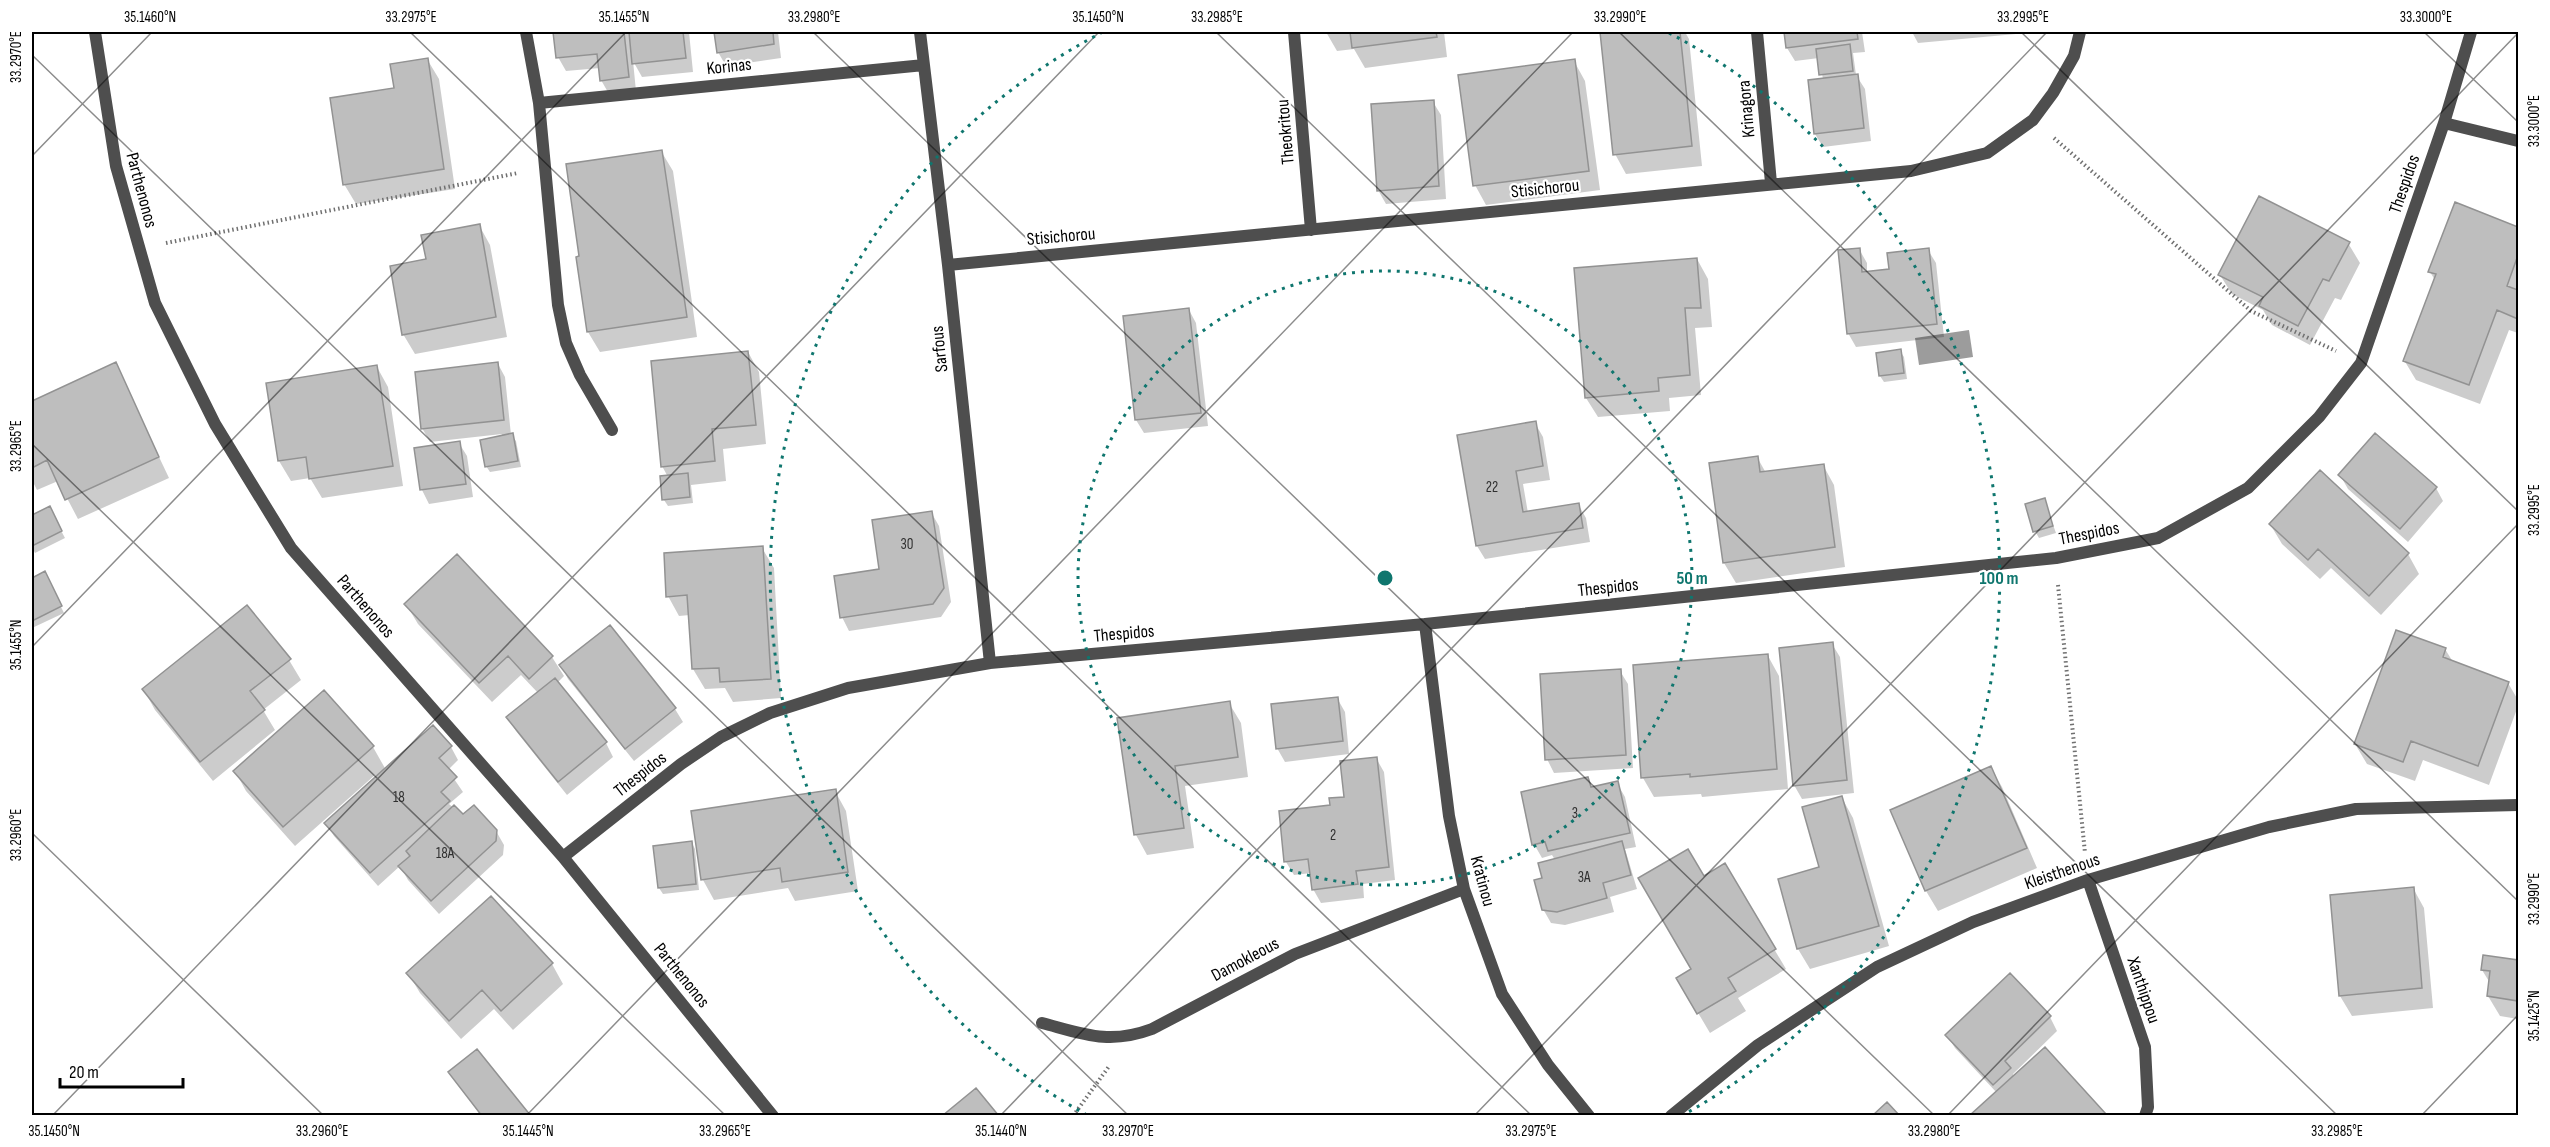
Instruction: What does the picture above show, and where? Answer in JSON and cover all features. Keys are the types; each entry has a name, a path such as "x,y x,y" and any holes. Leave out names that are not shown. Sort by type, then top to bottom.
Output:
{"street":[{"name":"Parthenonos","path":"95,32 116,166 155,303 215,424 291,548 563,857 772,1116"},
{"path":"526,32 538,103 558,305 566,342 580,375 612,429"},
{"name":"Sarfous","path":"920,32 948,265 990,663"},
{"name":"Theokritou","path":"1294,32 1311,230"},
{"name":"Krinagora","path":"1757,32 1772,183"},
{"name":"Stisichorou","path":"948,265 1911,171 1987,153 2033,120 2053,93 2074,56 2080,32"},
{"name":"Thespidos","path":"563,857 681,764 721,737 770,713 848,688 990,663 1425,624 2056,558 2158,538 2248,488 2319,417 2361,363 2444,123 2471,32"},
{"name":"Korinas","path":"538,103 924,65"},
{"path":"2444,123 2518,141"},
{"name":"Kratinou","path":"1425,624 1449,816 1464,889 1502,994 1548,1065 1590,1116"},
{"name":"Kleisthenous","path":"1671,1116 1758,1045 1877,967 1973,922 2088,880 2269,827 2356,809 2518,805"},
{"name":"Xanthippou","path":"2088,880 2145,1047 2148,1107 2145,1116"},
{"name":"Damokleous","path":"1042,1023 1103,1038 1131,1037 1152,1029 1294,954 1464,889"}],"path":[{"path":"2033,120 2251,311 2361,363"},
{"path":"139,249 545,167"},
{"path":"2056,558 2088,880"},
{"path":"1074,1116 1131,1037"}],"shaded area":[{"path":"1969,330 1973,357 1919,365 1915,338"}],"building":[{"path":"553,32 624,32 629,77 600,81 597,54 556,58"},
{"path":"629,32 683,32 686,58 632,64"},
{"path":"714,32 773,32 774,44 717,53"},
{"path":"1350,32 1436,32 1437,37 1352,48"},
{"path":"1600,32 1680,32 1692,146 1613,155"},
{"path":"1784,32 1857,32 1858,39 1786,48"},
{"path":"1850,44 1853,71 1819,75 1816,49"},
{"path":"428,58 444,169 343,185 330,98 394,88 390,64"},
{"path":"1575,59 1589,171 1473,186 1458,75"},
{"path":"1858,74 1864,128 1814,134 1808,80"},
{"path":"1434,100 1439,186 1377,191 1371,104"},
{"path":"662,150 687,317 587,332 566,164"},
{"path":"2259,196 2350,242 2329,281 2323,279 2298,326 2259,306 2263,297 2218,275"},
{"path":"2455,202 2518,227 2518,255 2507,286 2518,290 2518,319 2497,310 2469,385 2403,361 2436,274 2428,272"},
{"path":"480,224 496,317 402,335 390,266 426,259 421,235"},
{"path":"1860,248 1862,272 1889,269 1887,253 1929,248 1937,324 1847,334 1838,250"},
{"path":"1697,258 1701,308 1685,308 1690,375 1658,378 1659,391 1585,398 1574,268"},
{"path":"1189,308 1201,413 1135,420 1123,316"},
{"path":"1901,349 1904,373 1879,376 1876,353"},
{"path":"748,351 756,425 712,429 715,461 661,467 651,361"},
{"path":"116,362 159,457 65,500 47,460 32,468 32,401"},
{"path":"498,362 504,420 421,429 415,372"},
{"path":"377,365 393,466 309,479 306,457 278,461 266,383"},
{"path":"1536,421 1543,466 1516,471 1523,512 1579,503 1583,528 1476,546 1457,435"},
{"path":"513,433 518,461 485,467 480,440"},
{"path":"2375,433 2437,487 2400,529 2338,475"},
{"path":"460,441 466,484 420,490 414,448"},
{"path":"1758,456 1760,472 1824,464 1835,547 1723,563 1709,463"},
{"path":"2320,470 2409,553 2369,596 2318,549 2308,560 2269,524"},
{"path":"688,473 690,497 662,500 660,476"},
{"path":"2045,498 2053,526 2033,532 2025,504"},
{"path":"50,506 62,531 32,546 32,515"},
{"path":"932,511 944,588 933,604 840,618 834,576 879,569 872,520"},
{"path":"763,546 771,679 720,682 719,668 692,669 687,595 666,597 664,553"},
{"path":"457,554 553,656 529,679 508,656 479,683 404,604"},
{"path":"45,571 62,606 32,621 32,578"},
{"path":"247,605 291,659 250,691 265,710 200,762 142,689"},
{"path":"610,625 676,708 625,749 559,665"},
{"path":"2396,630 2446,648 2443,657 2509,682 2478,766 2411,741 2403,762 2354,744"},
{"path":"1833,642 1847,780 1793,786 1779,648"},
{"path":"1768,654 1777,769 1690,777 1690,774 1641,778 1633,665"},
{"path":"1621,669 1626,755 1545,760 1540,674"},
{"path":"555,678 607,742 558,782 506,717"},
{"path":"324,690 374,746 283,827 233,771"},
{"path":"1338,697 1343,741 1276,749 1271,704"},
{"path":"1230,701 1238,757 1175,766 1184,828 1134,835 1117,718"},
{"path":"433,725 452,746 439,758 457,777 441,792 450,801 370,873 324,823"},
{"path":"1377,757 1389,867 1356,871 1358,884 1312,890 1308,859 1284,862 1279,811 1330,805 1329,798 1344,797 1340,761"},
{"path":"1991,766 2027,848 1925,891 1890,810"},
{"path":"1588,777 1591,787 1618,781 1630,833 1548,851 1545,842 1532,845 1521,792"},
{"path":"836,789 848,872 782,882 780,868 701,880 691,811"},
{"path":"1842,796 1879,926 1797,949 1778,879 1819,867 1802,807"},
{"path":"454,805 463,814 474,805 497,830 496,841 431,901 398,866 410,856 406,851"},
{"path":"692,841 696,884 658,888 653,846"},
{"path":"1622,841 1631,875 1603,883 1607,898 1557,912 1542,910 1534,880 1542,878 1538,863"},
{"path":"1688,849 1704,876 1725,863 1776,949 1728,978 1736,991 1697,1014 1676,978 1691,969 1638,878"},
{"path":"2414,887 2422,988 2339,996 2330,895"},
{"path":"491,896 553,963 501,1011 482,990 449,1021 406,973"},
{"path":"2483,955 2518,960 2518,1001 2487,996 2490,971 2481,970"},
{"path":"2010,973 2051,1016 2005,1061 2011,1068 1993,1085 1945,1035"},
{"path":"2045,1047 2106,1114 1969,1116"},
{"path":"477,1049 531,1116 482,1116 448,1072"},
{"path":"976,1088 999,1116 942,1116"},
{"path":"1887,1102 1900,1116 1872,1116"}]}
